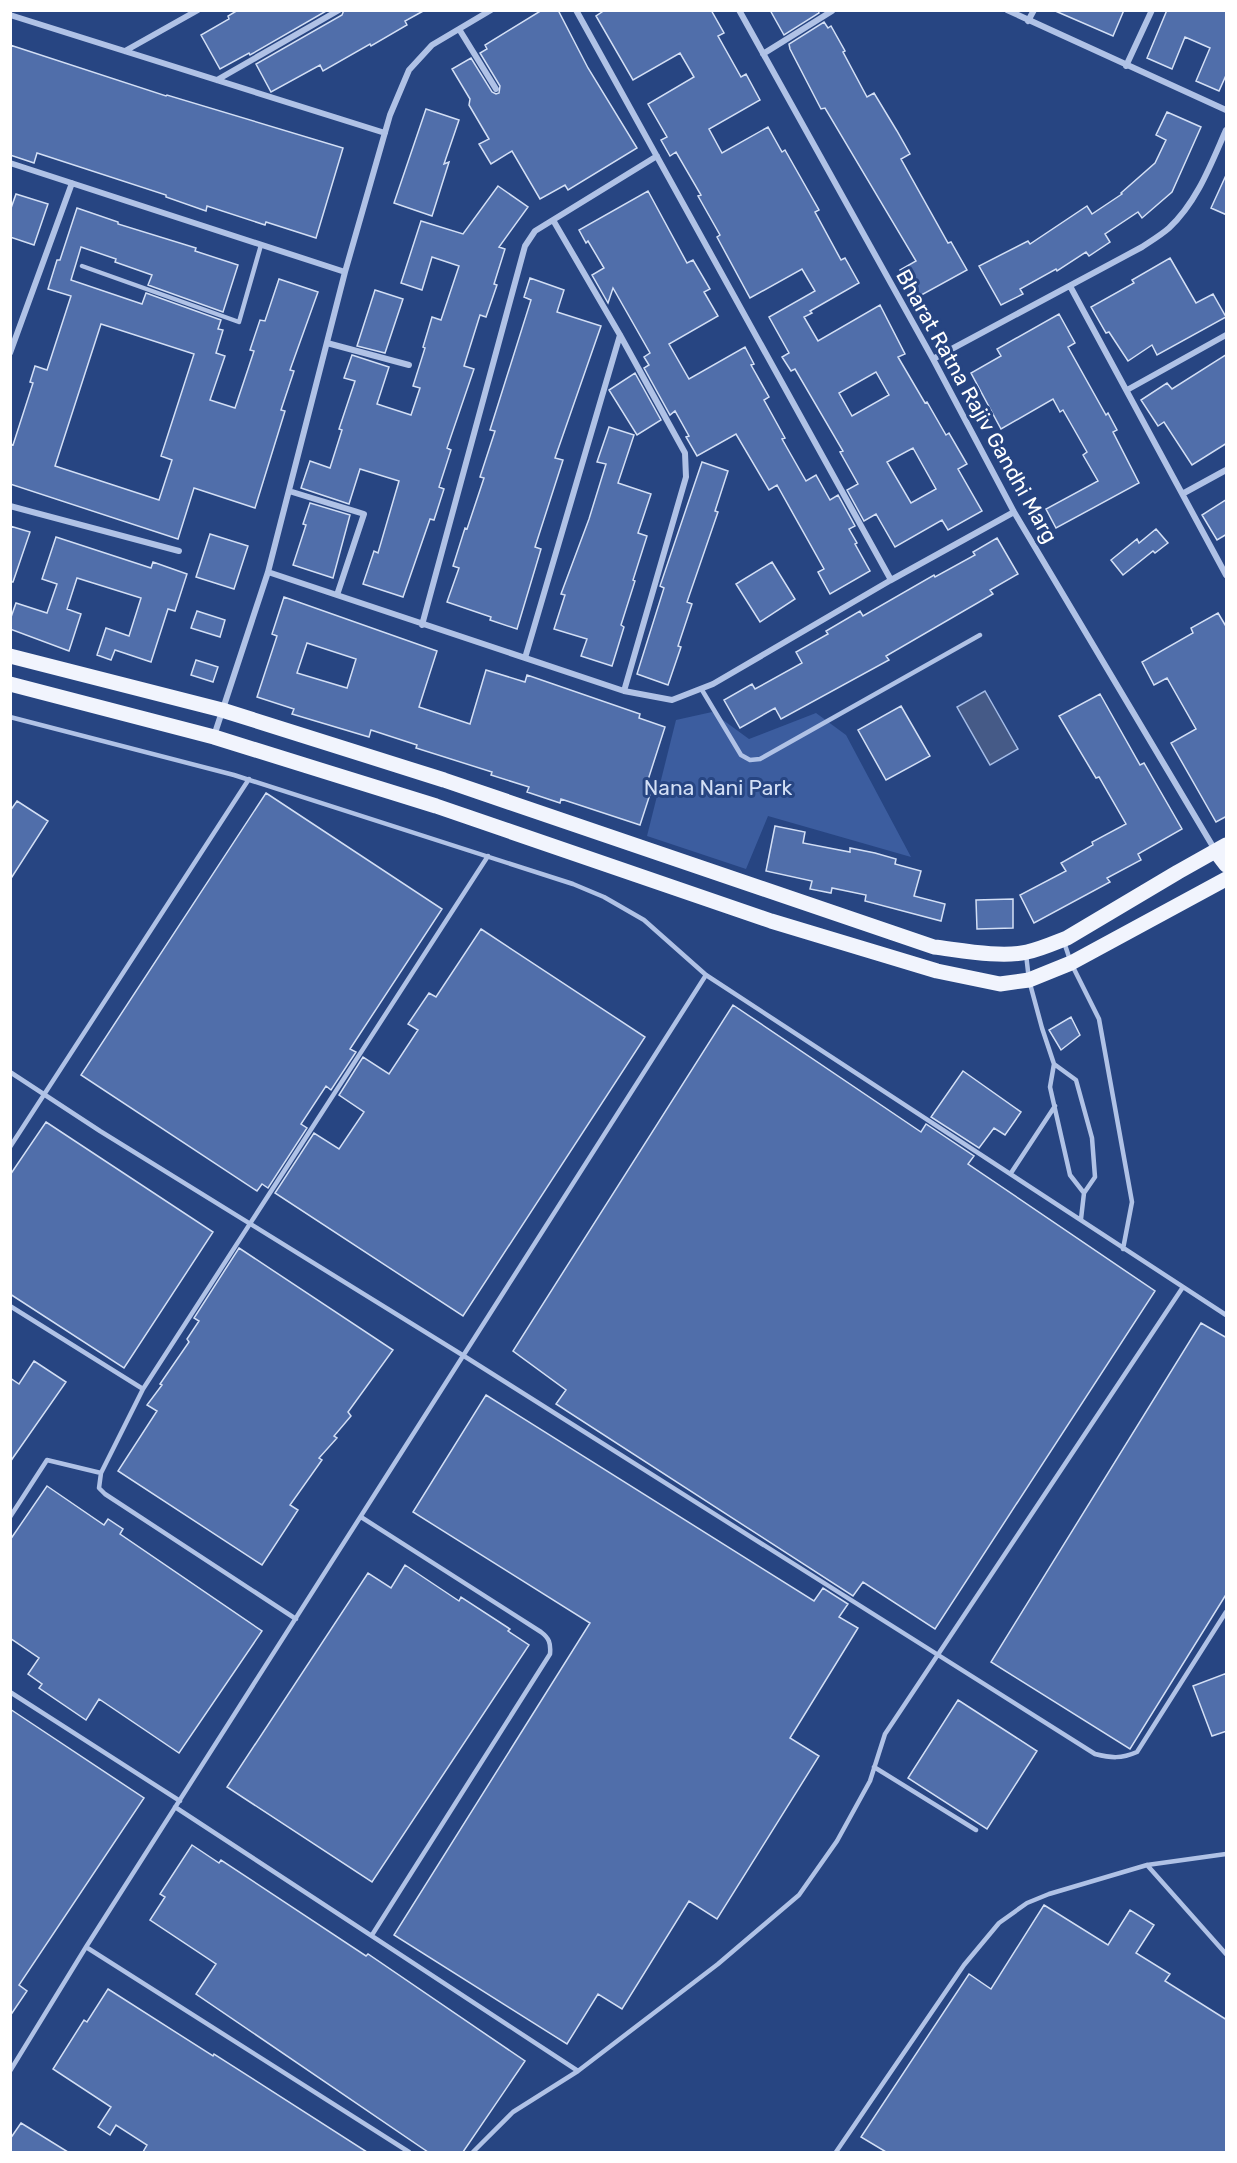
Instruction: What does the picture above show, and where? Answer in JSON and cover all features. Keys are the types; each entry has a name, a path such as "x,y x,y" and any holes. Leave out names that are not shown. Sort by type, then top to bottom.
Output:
{"main road":[{"path":"10,656 222,710 444,780 934,947 970,952 1025,953 1064,940 1221,849 1227,865"},
{"path":"10,684 214,737 436,806 771,921 937,971 1000,984 1029,980 1071,963 1227,879"}],"street":[{"path":"125,51 198,10"},
{"path":"217,80 339,10"},
{"path":"474,10 478,18"},
{"path":"214,737 268,572 345,272 390,115 409,70 432,45 491,10"},
{"path":"576,10 891,580"},
{"name":"Bharat Ratna Rajiv Gandhi Marg","path":"739,10 933,359 1014,512 1193,813 1221,849"},
{"path":"1007,10 1227,110"},
{"path":"1028,21 1034,10"},
{"path":"1126,66 1152,10"},
{"path":"763,54 832,11"},
{"path":"10,15 385,133"},
{"path":"459,29 496,89"},
{"path":"933,359 1142,247 1169,228 1187,207 1201,185 1227,130"},
{"path":"422,625 525,246 535,231 657,156"},
{"path":"10,163 345,272"},
{"path":"10,353 72,183"},
{"path":"553,220 685,453 686,477 624,691"},
{"path":"1070,286 1227,575"},
{"path":"525,658 620,335"},
{"path":"1127,390 1227,335"},
{"path":"327,343 409,365"},
{"path":"1184,493 1227,470"},
{"path":"289,491 364,514 337,596"},
{"path":"10,506 179,551"},
{"path":"268,572 624,691 672,700 702,690 891,580 1014,512"}],"lane":[{"path":"82,266 239,322 261,245"},
{"path":"702,690 741,755 750,759 760,759 980,635"},
{"path":"10,717 249,779 573,884 604,897 644,920 706,975 1227,1315"},
{"path":"10,1147 249,779"},
{"path":"296,1619 105,1494 99,1488 101,1473 143,1389 488,856"},
{"path":"1064,940 1071,963 1099,1018 1132,1202 1123,1249"},
{"path":"1025,953 1029,980 1054,1064 1050,1087 1070,1174 1084,1193"},
{"path":"10,2070 86,1947 706,975"},
{"path":"1054,1064 1076,1080 1092,1138 1095,1177 1084,1193 1081,1219"},
{"path":"10,1072 1095,1754 1111,1758 1125,1758 1137,1752 1227,1612"},
{"path":"1011,1173 1055,1106"},
{"path":"473,2152 513,2112 578,2071 718,1964 799,1895 837,1841 870,1781 885,1734 1184,1287"},
{"path":"10,1306 143,1389"},
{"path":"10,1518 47,1460 101,1473"},
{"path":"361,1517 541,1632 548,1638 551,1646 550,1654 372,1935"},
{"path":"10,1692 180,1801"},
{"path":"874,1767 976,1830"},
{"path":"175,1807 578,2071"},
{"path":"837,2152 964,1965 999,1923 1027,1903 1049,1894 1147,1865 1227,1854"},
{"path":"1147,1865 1227,1954"},
{"path":"86,1947 409,2152"}],"green space":[{"name":"Nana Nani Park","path":"712,712 749,739 816,713 846,735 911,857 768,816 746,869 647,836 676,720"}],"shaded area":[{"path":"985,691 1018,749 990,765 957,707"}],"building":[{"path":"238,10 328,10 250,55 249,53 220,69 201,35 229,19 228,16"},
{"path":"344,10 425,10 405,21 407,25 371,46 370,44 323,71 320,65 271,92 256,64 342,15"},
{"path":"542,10 558,10 588,68 637,148 568,190 565,185 540,199 512,151 491,164 479,144 489,139 469,105 470,99 452,69 471,58 492,92 499,93 500,86 480,53 487,49 485,45"},
{"path":"605,10 711,10 724,33 718,36 741,77 746,74 760,100 709,129 722,153 768,127 782,152 785,150 819,210 815,212 841,260 845,258 859,283 810,311 812,313 804,317 818,341 880,305 905,354 898,357 925,403 927,402 946,435 949,433 967,464 958,469 982,511 948,530 942,520 895,547 876,514 864,521 847,490 858,484 840,452 843,451 795,369 791,371 782,357 789,353 769,317 815,291 802,269 750,298 717,237 720,235 698,196 701,195 676,152 670,156 661,140 667,137 648,104 694,77 680,53 633,80 596,16","holes":["876,372 889,395 852,416 839,393","913,448 936,489 911,503 887,462"]},
{"path":"770,10 818,10 819,13 784,35"},
{"path":"1053,10 1124,10 1113,36"},
{"path":"1167,10 1227,10 1227,73 1219,91 1196,81 1210,48 1185,37 1172,69 1147,58"},
{"path":"824,22 828,28 831,26 867,97 874,93 897,131 910,154 901,159 948,243 951,242 967,270 916,298 900,270 916,261 825,108 821,109 790,49 789,44"},
{"path":"10,45 166,96 343,148 316,238 266,222 265,225 207,206 206,211 166,197 166,195 37,153 34,163 10,155"},
{"path":"426,109 459,120 444,164 449,162 432,216 394,203"},
{"path":"1167,112 1201,127 1172,192 1142,218 1138,212 1105,234 1110,242 1089,256 1086,252 1057,271 1056,269 1020,289 1023,294 1001,305 979,266 1028,241 1030,244 1087,206 1092,214 1122,194 1155,163 1166,140 1156,135"},
{"path":"1227,173 1227,215 1211,208"},
{"path":"498,186 528,207 499,247 505,249 494,284 497,285 486,317 480,315 464,366 474,369 447,448 451,450 439,487 444,489 434,520 430,519 403,597 363,584 374,551 378,553 399,481 360,469 349,504 301,488 310,461 330,468 342,430 339,429 355,381 344,378 352,355 389,367 377,404 411,415 420,388 413,386 432,317 441,320 459,266 432,257 422,290 401,283 421,221 463,234"},
{"path":"648,191 687,263 693,260 710,289 704,292 718,316 669,344 689,379 745,347 754,364 751,365 769,397 764,400 785,438 782,439 806,481 816,475 830,500 838,495 855,526 849,529 870,571 830,594 818,572 824,569 777,485 769,490 736,434 697,456 675,411 670,415 644,368 649,365 644,357 650,353 613,288 608,303 592,275 604,268 579,230"},
{"path":"16,194 48,204 34,245 10,237 10,211"},
{"path":"77,208 118,222 118,224 196,248 195,251 238,265 223,312 148,285 152,275 81,247 71,280 142,304 146,293 221,320 218,329 223,330 216,353 225,356 210,400 235,408 254,351 250,350 260,320 265,321 279,279 318,292 290,370 294,371 281,410 285,411 255,508 194,488 178,539 10,484 10,444 13,445 33,383 30,382 35,366 47,370 71,296 48,289 57,260 60,260","holes":["101,324 194,354 161,456 172,460 159,500 55,466"]},
{"path":"1170,258 1196,303 1213,294 1226,317 1157,355 1152,345 1128,361 1109,332 1106,333 1091,307 1134,283 1132,280"},
{"path":"530,278 564,290 557,312 601,326 555,458 563,460 535,547 541,549 517,629 490,620 491,617 447,602 459,568 453,566 484,478 480,477 495,431 490,430 531,300 524,297"},
{"path":"375,290 403,299 385,353 357,346"},
{"path":"1059,314 1075,343 1068,347 1106,415 1108,413 1117,430 1113,432 1139,483 1056,528 1046,509 1098,481 1083,455 1087,452 1063,410 1060,412 1053,399 1001,429 971,373 1001,356 997,349"},
{"path":"1227,354 1227,443 1192,465 1164,422 1158,426 1141,400 1167,383 1172,389"},
{"path":"635,373 661,420 637,435 609,390"},
{"path":"609,427 634,435 618,483 651,494 638,533 647,536 633,580 635,581 621,625 624,627 612,666 581,656 587,639 554,629 565,595 561,594 589,519 606,464 597,462"},
{"path":"702,462 728,471 715,511 718,512 687,602 692,604 668,685 637,674 664,588 660,586"},
{"path":"1227,499 1227,534 1217,540 1202,515"},
{"path":"310,503 350,515 333,578 293,565 306,525 303,524"},
{"path":"10,526 30,532 13,582 10,582"},
{"path":"1156,529 1168,543 1155,553 1153,551 1123,575 1111,560 1137,539 1139,543"},
{"path":"210,534 248,546 234,589 196,577"},
{"path":"56,537 151,568 153,562 187,574 175,611 168,609 151,662 115,650 111,660 97,655 106,628 129,636 141,598 77,578 67,609 81,614 69,651 10,629 10,620 16,603 47,613 57,584 42,579"},
{"path":"997,538 1018,574 990,590 993,594 886,656 889,660 781,719 775,708 740,728 724,700 752,684 755,689 802,663 796,652 828,634 826,631 860,611 863,616 934,575 935,577 975,555 973,552"},
{"path":"772,562 795,599 760,622 736,584"},
{"path":"284,597 437,651 419,707 470,724 486,670 525,682 527,675 640,714 639,718 665,727 647,783 653,785 640,825 561,799 560,803 527,792 529,787 491,775 492,772 416,748 417,745 371,730 369,737 292,714 294,709 257,697 277,636 272,634","holes":["307,643 356,659 347,688 297,673"]},
{"path":"197,611 225,620 220,637 191,628"},
{"path":"1218,613 1227,628 1227,816 1216,822 1171,743 1196,729 1167,678 1154,685 1142,662 1193,633 1191,628"},
{"path":"196,660 218,667 213,682 191,675"},
{"path":"1100,694 1140,765 1144,763 1182,829 1138,854 1141,860 1107,878 1110,882 1034,923 1020,895 1066,871 1061,863 1093,845 1092,842 1126,824 1099,777 1096,778 1059,716"},
{"path":"901,706 930,756 886,780 858,730"},
{"path":"266,793 442,909 350,1049 356,1052 331,1090 326,1086 301,1124 307,1128 268,1188 262,1184 257,1191 81,1075"},
{"path":"17,801 48,821 10,880 10,811"},
{"path":"775,826 805,832 803,843 850,852 850,848 875,853 896,859 895,864 921,871 914,896 945,904 941,921 865,901 866,895 832,888 831,893 810,889 812,881 766,871"},
{"path":"1013,899 1013,928 977,929 976,900"},
{"path":"481,929 645,1037 463,1316 275,1193 314,1133 339,1149 364,1112 339,1095 363,1057 389,1074 418,1030 408,1024 429,993 436,997"},
{"path":"733,1005 921,1132 926,1124 974,1156 968,1164 1155,1291 935,1629 863,1582 853,1596 556,1404 566,1390 513,1351"},
{"path":"1071,1017 1080,1035 1061,1050 1049,1030"},
{"path":"963,1071 1021,1112 1005,1135 994,1128 979,1148 931,1117"},
{"path":"46,1122 213,1232 124,1368 10,1294 10,1175"},
{"path":"239,1248 393,1350 348,1412 351,1416 334,1436 337,1438 319,1458 322,1460 290,1505 298,1510 262,1565 118,1471 157,1411 147,1405 189,1342 187,1339 199,1321 194,1318"},
{"path":"1201,1323 1227,1338 1227,1593 1130,1749 991,1662"},
{"path":"34,1361 66,1382 10,1462 10,1378 19,1384"},
{"path":"486,1395 814,1601 823,1588 848,1604 839,1617 858,1628 790,1738 819,1756 717,1919 689,1901 622,2009 598,1994 567,2044 394,1935 590,1623 413,1512"},
{"path":"47,1486 104,1525 108,1519 123,1529 120,1534 262,1631 179,1753 99,1699 86,1720 39,1688 42,1684 28,1674 39,1658 10,1638 10,1540"},
{"path":"405,1565 459,1601 461,1597 510,1629 508,1631 529,1645 372,1882 227,1787 368,1573 391,1588"},
{"path":"1227,1673 1227,1731 1212,1736 1193,1686"},
{"path":"958,1700 1037,1751 987,1829 908,1778"},
{"path":"10,1709 144,1798 19,1985 27,1991 10,2016"},
{"path":"192,1845 219,1863 221,1860 366,1956 368,1954 525,2061 463,2152 428,2152 196,1994 216,1964 150,1920 165,1897 160,1894"},
{"path":"1044,1905 1108,1945 1130,1910 1154,1925 1136,1953 1170,1974 1165,1981 1227,2020 1227,2152 886,2152 861,2137 969,1974 991,1989"},
{"path":"108,1989 367,2152 143,2152 147,2145 116,2125 110,2135 98,2127 111,2107 53,2069 84,2020 87,2022"},
{"path":"21,2123 68,2152 10,2152 10,2139"}]}
